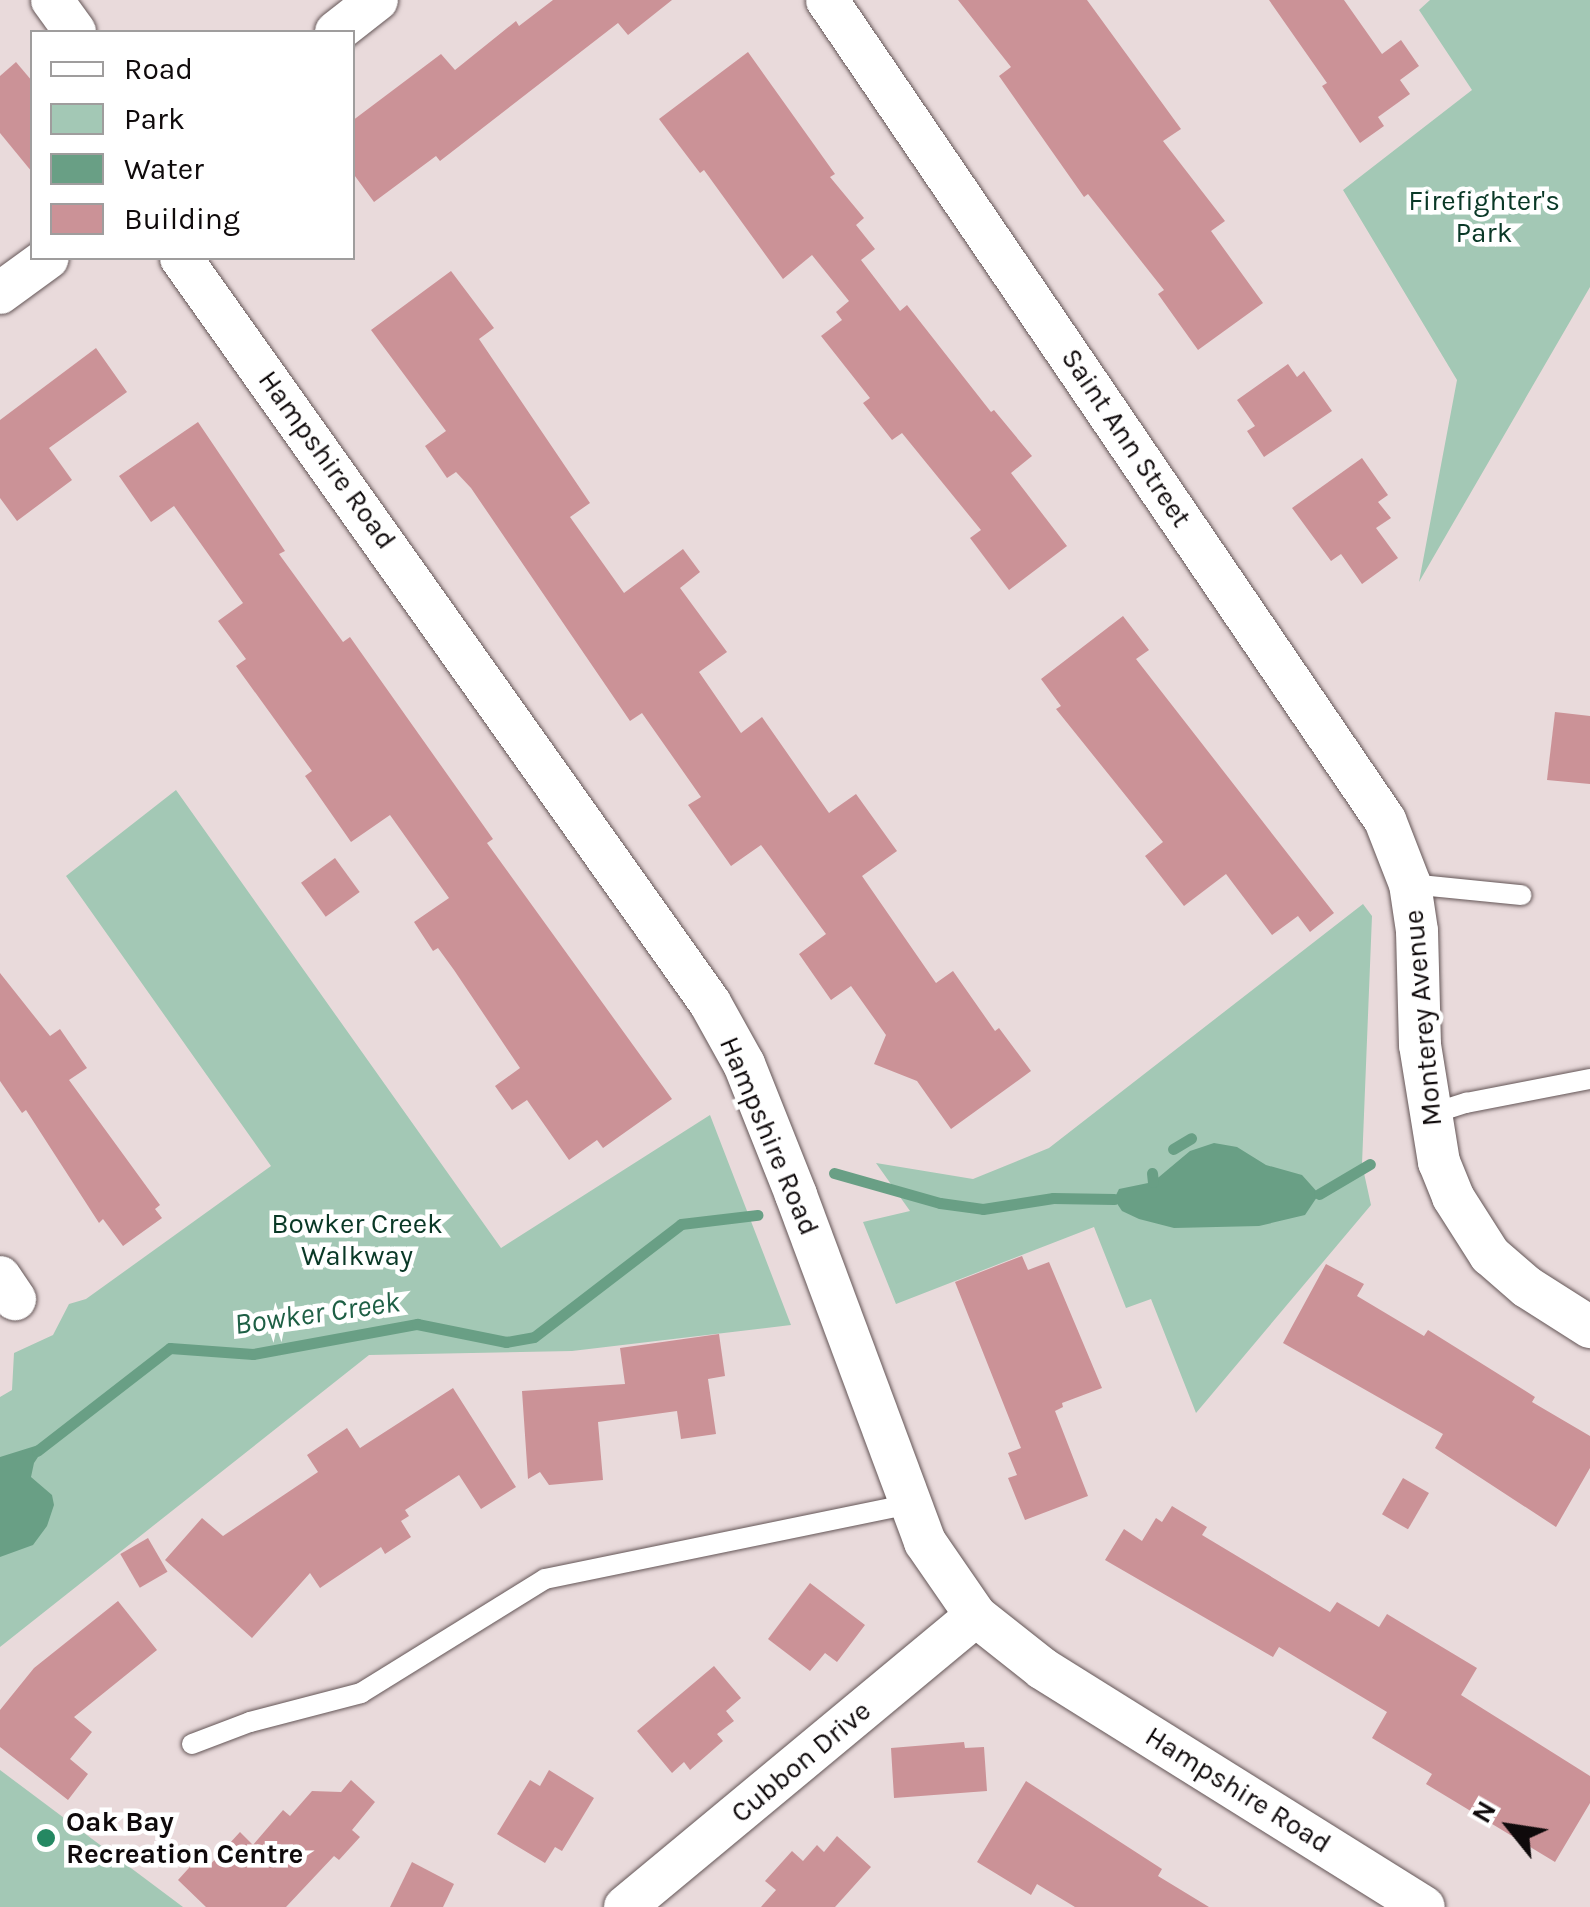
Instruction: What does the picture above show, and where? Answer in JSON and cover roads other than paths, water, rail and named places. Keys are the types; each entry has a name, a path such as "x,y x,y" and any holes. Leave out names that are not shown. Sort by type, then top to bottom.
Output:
{"street":[{"path":"52,0 74,30"},
{"path":"339,30 377,0"},
{"name":"Saint Ann Street","path":"827,0 1386,820 1410,884"},
{"path":"0,293 45,260"},
{"name":"Hampshire Road","path":"182,260 710,1003 757,1097 838,1302 925,1542 976,1616 1043,1668 1424,1907"},
{"name":"Monterey Avenue","path":"1410,884 1428,1115 1438,1162 1454,1197 1490,1255 1526,1287 1590,1327"},
{"name":"Cubbon Drive","path":"625,1907 976,1616"}],"lane":[{"path":"1410,884 1521,895"},
{"path":"1428,1115 1466,1103 1590,1080"},
{"path":"192,1744 250,1722 362,1692 545,1579 911,1504"}],"water":[{"path":"1214,1143 1237,1147 1266,1165 1302,1175 1319,1194 1305,1215 1259,1226 1174,1228 1122,1211 1114,1199 1119,1189 1153,1182 1190,1151"},
{"path":"48,1442 34,1463 31,1477 52,1495 54,1505 47,1526 33,1545 0,1557 0,1457"}],"waterway":[{"path":"1173,1149 1191,1138"},
{"name":"Bowker Creek","path":"1319,1194 1370,1164"},
{"name":"Bowker Creek","path":"834,1173 940,1203 983,1209 1053,1198 1114,1199"},
{"path":"1152,1173 1153,1182"},
{"name":"Bowker Creek","path":"37,1451 170,1348 253,1354 417,1324 506,1342 534,1337 681,1224 757,1215"}],"place":[{"name":"Oak Bay Recreation Centre","path":"46,1838"}],"park label":[{"name":"Firefighter's Park","path":"1484,217"},
{"name":"Bowker Creek Walkway","path":"357,1240"}]}
